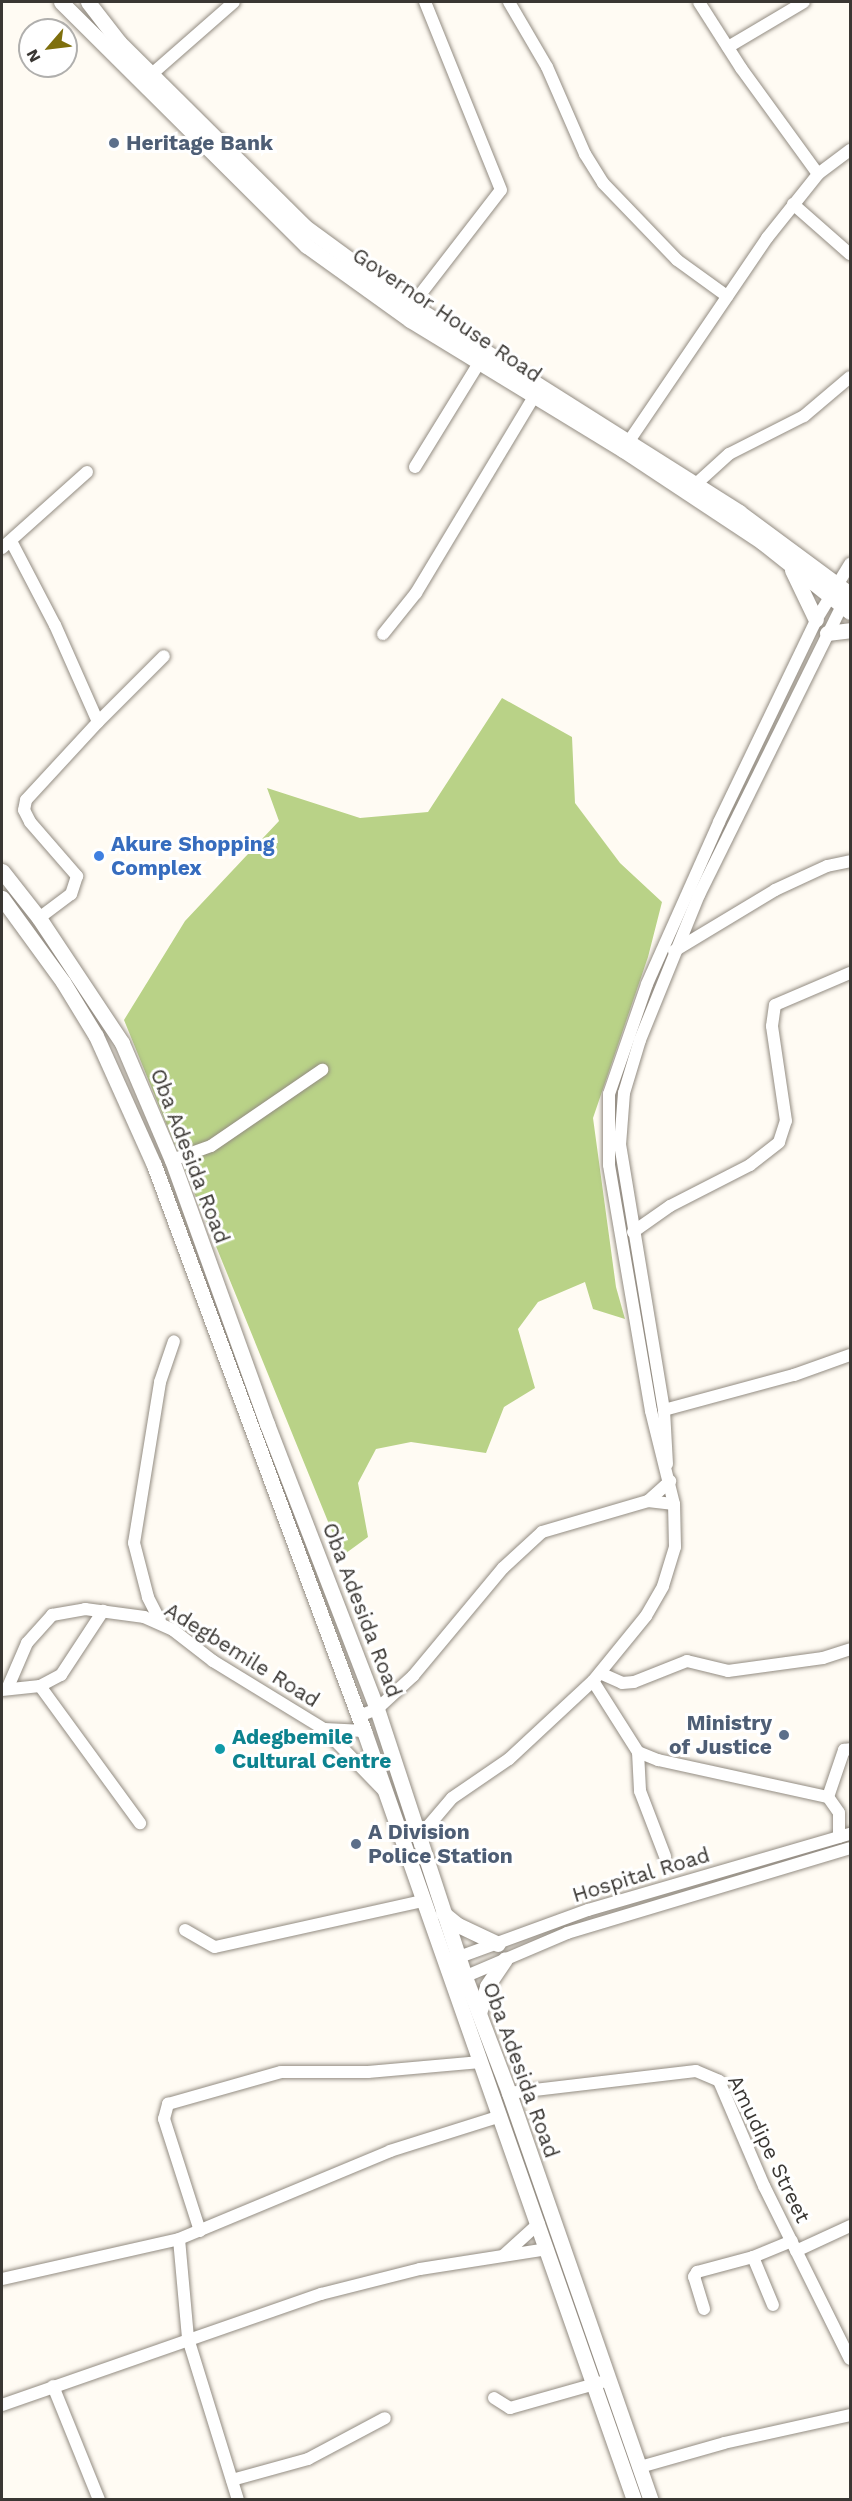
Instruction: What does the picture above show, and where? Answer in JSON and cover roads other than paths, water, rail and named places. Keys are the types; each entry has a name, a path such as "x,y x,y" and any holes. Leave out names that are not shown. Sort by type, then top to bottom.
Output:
{"main road":[{"name":"Governor House Road","path":"61,2 304,226 412,305 626,445 789,565 844,596"},
{"name":"Governor House Road","path":"88,2 146,79 307,246 410,320 533,398 626,445 696,484 844,596"},
{"path":"789,565 816,620"},
{"path":"827,633 850,630"},
{"name":"Oba Adesida Road","path":"2,871 39,918 122,1043 172,1160 264,1414 377,1708 443,1912 452,1960 481,2062 634,2499"},
{"name":"Oba Adesida Road","path":"2,898 63,982 126,1096 359,1716 423,1901 452,1960"},
{"path":"443,1912 458,1925 498,1944"},
{"path":"479,2013 487,1986 505,1959"},
{"name":"Oba Adesida Road","path":"458,1980 479,2013 509,2093 651,2499"}],"street":[{"path":"146,79 234,2"},
{"path":"412,305 501,190 425,2"},
{"path":"508,2 547,67 585,154 603,183 677,260 727,296"},
{"path":"699,2 818,174"},
{"path":"728,47 804,2"},
{"path":"626,445 727,296 793,204 818,174 850,150"},
{"path":"793,204 850,254"},
{"path":"415,466 479,363"},
{"path":"696,484 729,454 804,416 850,377"},
{"path":"383,633 416,593 533,398"},
{"path":"87,472 6,545 55,626 98,722"},
{"path":"648,1501 668,1474 664,1410 620,1145 620,1115 640,1040 674,951 744,797 844,596 850,564"},
{"path":"418,1838 452,1798 509,1759 597,1677 646,1616 663,1586 675,1547 674,1504 651,1412 609,1165 609,1094 629,1031 673,924 816,620 844,596"},
{"path":"39,918 71,894 77,876 30,822 24,810 26,800 98,722 164,656"},
{"path":"674,951 775,890 827,866 850,861"},
{"path":"633,1232 670,1206 750,1165 779,1142 786,1121 772,1026 775,1005 850,973"},
{"path":"172,1160 211,1146 322,1070"},
{"path":"160,1621 148,1596 134,1543 160,1382 174,1341"},
{"path":"664,1410 794,1375 850,1355"},
{"path":"359,1716 377,1708 413,1676 531,1539 553,1528 648,1501 674,1504"},
{"name":"Adegbemile Road","path":"4,1688 27,1643 45,1620 63,1611 103,1611 160,1621 213,1661 324,1729"},
{"path":"4,1688 40,1686 62,1675 103,1611"},
{"path":"597,1677 622,1683 634,1682 687,1661 728,1671 823,1658 850,1649"},
{"path":"597,1677 638,1752 640,1791 665,1856"},
{"path":"40,1686 140,1823"},
{"path":"324,1729 364,1731"},
{"path":"324,1729 385,1791"},
{"path":"828,1797 844,1750 850,1749"},
{"path":"638,1752 658,1760 828,1797 839,1813 845,1836"},
{"name":"Hospital Road","path":"452,1960 588,1910 845,1836"},
{"name":"Hospital Road","path":"458,1980 505,1959 635,1911 850,1848"},
{"path":"184,1930 215,1947 423,1901"},
{"path":"200,2231 164,2119 168,2104 281,2072 368,2072 481,2062"},
{"name":"Amudipe Street","path":"509,2093 696,2071 708,2073 719,2081 794,2246 850,2359"},
{"path":"2,2279 179,2239 390,2151 501,2116"},
{"path":"503,2256 539,2223"},
{"path":"704,2310 695,2274 794,2246 850,2226"},
{"path":"179,2239 188,2338 238,2499"},
{"path":"2,2405 188,2338 370,2281 546,2249"},
{"path":"753,2257 773,2305"},
{"path":"494,2398 510,2408 609,2380"},
{"path":"53,2386 99,2499"},
{"path":"640,2467 724,2443 850,2415"},
{"path":"232,2480 308,2459 385,2418"}],"place":[{"name":"Heritage Bank","path":"114,143"},
{"name":"Akure Shopping Complex","path":"99,856"},
{"name":"Ministry of Justice","path":"784,1735"},
{"name":"Adegbemile Cultural Centre","path":"220,1749"},
{"name":"A Division Police Station","path":"356,1844"}]}
